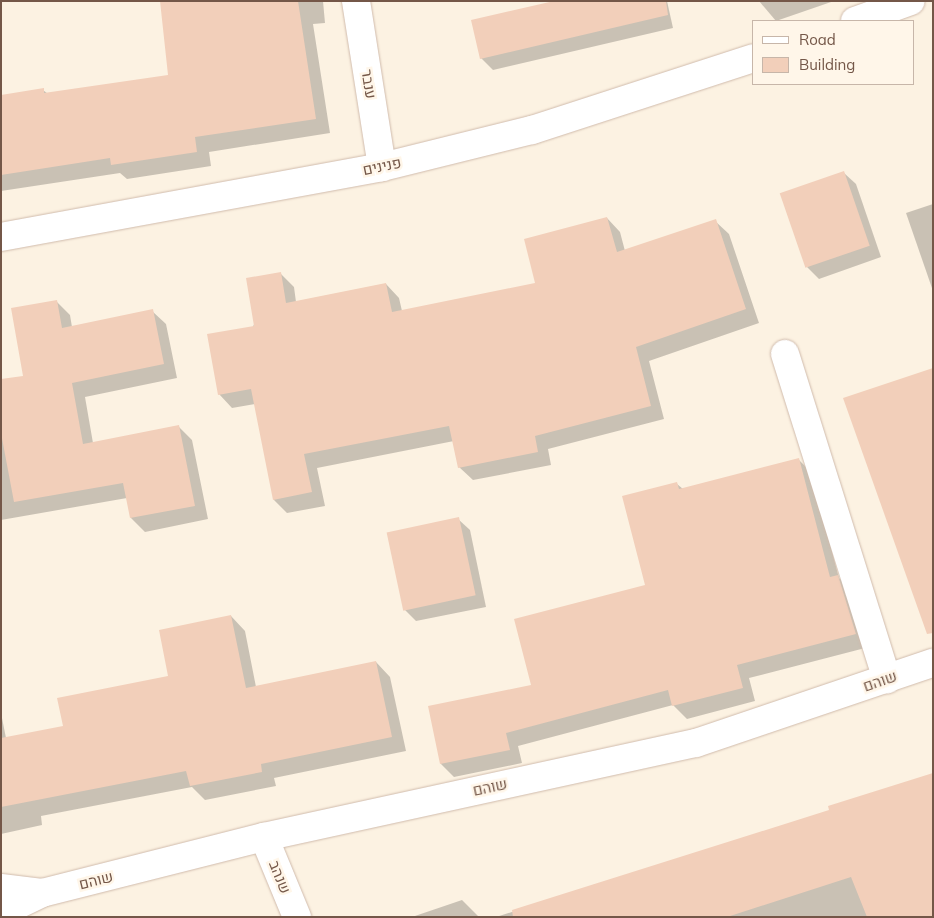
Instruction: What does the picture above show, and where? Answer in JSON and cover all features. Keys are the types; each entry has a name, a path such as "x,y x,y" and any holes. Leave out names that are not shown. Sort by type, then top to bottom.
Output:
{"street":[{"name":"ענבר","path":"356,1 382,167"},
{"path":"858,20 911,1"},
{"name":"פנינים","path":"1,237 382,167 532,130 752,58"},
{"path":"785,354 887,679"},
{"name":"שוהם","path":"1,913 42,893 264,837 696,743 933,663"},
{"name":"שנהב","path":"264,837 297,917"},
{"name":"שוהם","path":"1,888 42,893"}],"building":[{"path":"160,1 298,1 316,119 195,137 197,152 111,165 110,158 1,175 1,95 44,88 44,93 168,75"},
{"path":"554,1 666,1 668,15 480,59 471,20"},
{"path":"844,171 870,246 805,268 780,193"},
{"path":"607,217 617,252 716,219 746,309 636,347 651,406 535,436 538,452 458,468 449,426 304,454 312,492 273,500 251,389 218,395 207,334 254,326 246,278 281,272 286,303 386,283 392,312 535,283 524,239"},
{"path":"57,300 62,328 153,309 164,364 72,383 83,444 179,425 195,506 130,518 123,483 14,502 1,433 1,379 23,376 11,308"},
{"path":"933,368 933,633 927,634 843,398"},
{"path":"799,458 830,577 838,575 856,634 737,665 743,688 672,706 668,690 506,733 510,750 440,764 428,706 531,685 514,619 645,585 622,496 677,482 679,489"},
{"path":"459,517 476,595 403,611 387,532"},
{"path":"231,615 246,688 376,661 392,737 261,764 262,772 190,786 186,771 1,807 1,738 63,726 57,698 168,676 159,630"},
{"path":"933,773 933,917 867,917 851,877 727,917 513,917 512,910 829,810 828,806"}]}
